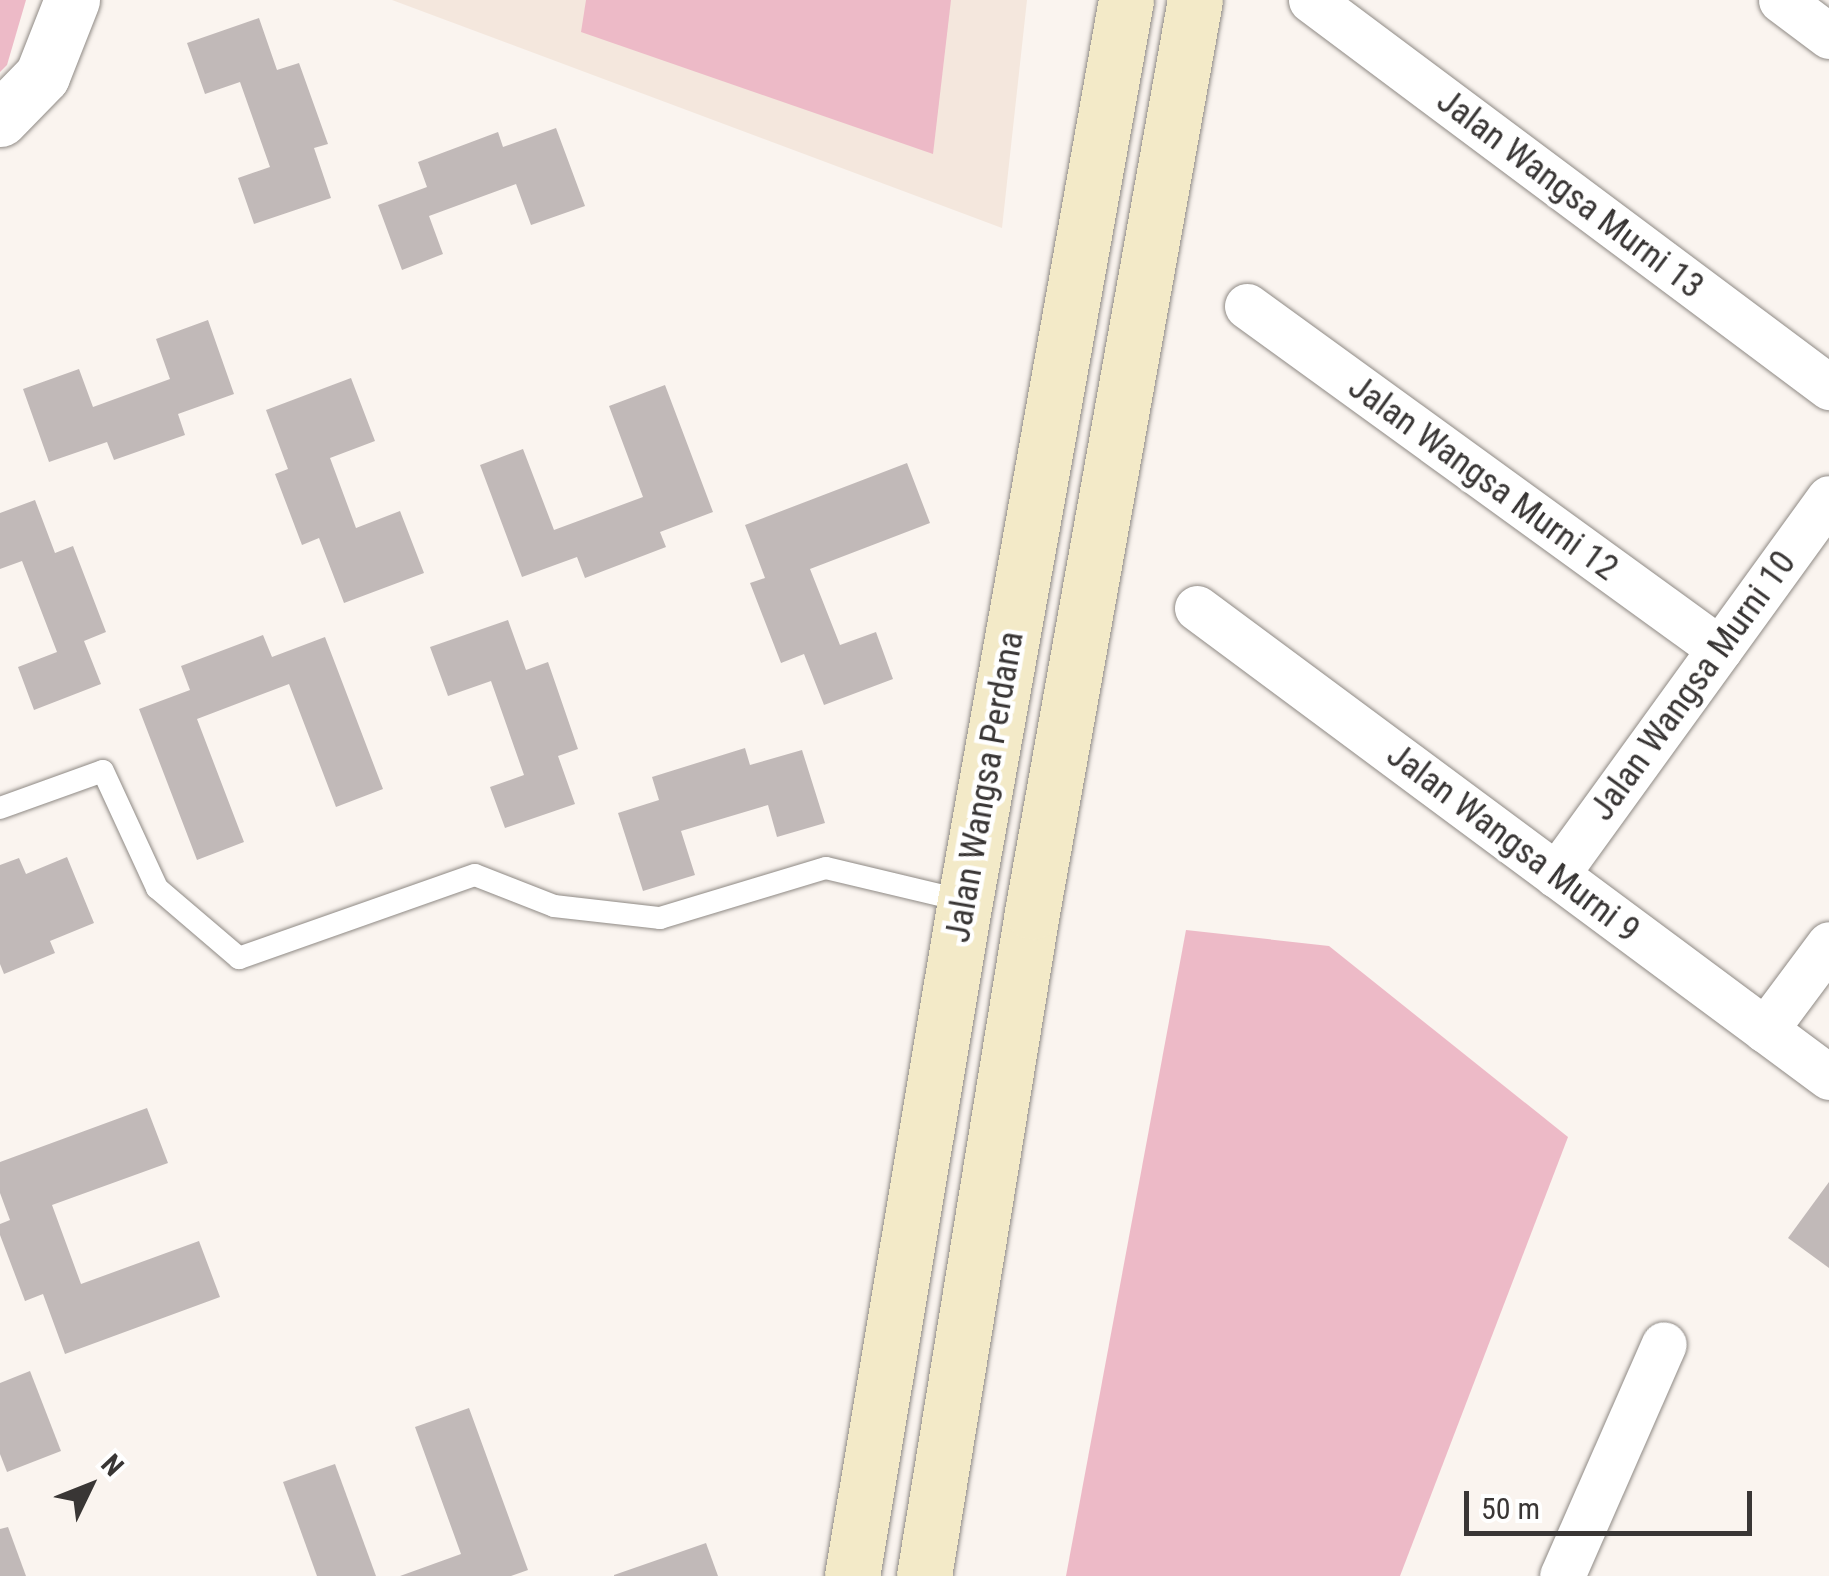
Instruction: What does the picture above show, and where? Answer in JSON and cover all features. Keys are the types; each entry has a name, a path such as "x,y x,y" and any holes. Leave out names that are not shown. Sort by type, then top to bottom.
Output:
{"main road":[{"name":"Jalan Wangsa Perdana","path":"852,1576 965,901 1126,0"},
{"name":"Jalan Wangsa Perdana","path":"924,1576 1032,912 1195,0"}],"street":[{"path":"0,119 42,76 72,0"},
{"name":"Jalan Wangsa Murni 13","path":"1311,0 1829,387"},
{"path":"1781,0 1829,36"},
{"name":"Jalan Wangsa Murni 12","path":"1247,306 1720,649"},
{"name":"Jalan Wangsa Murni 10","path":"1556,875 1829,498"},
{"name":"Jalan Wangsa Murni 9","path":"1197,608 1829,1077"},
{"path":"1766,1030 1829,944"},
{"path":"1562,1576 1664,1344"}],"lane":[{"path":"0,808 103,771 158,888 239,958 475,875 554,906 660,918 826,868 965,901"}],"shaded area":[{"path":"0,0 26,0 7,65 0,72"},
{"path":"392,0 1027,0 1002,228"},
{"path":"586,0 951,0 933,154 581,32"},
{"path":"1186,930 1329,946 1568,1137 1400,1576 1066,1576"}],"building":[{"path":"259,18 277,70 299,63 328,144 314,148 331,198 254,224 238,178 270,167 240,82 205,94 187,43"},
{"path":"556,128 585,206 531,225 516,184 429,216 443,254 402,270 378,205 427,187 418,162 498,132 503,147"},
{"path":"208,320 234,394 178,414 185,435 114,460 107,442 49,462 23,389 79,369 93,407 170,379 156,339"},
{"path":"351,378 375,441 330,458 356,528 400,511 424,573 344,603 319,538 302,545 275,474 288,469 266,410"},
{"path":"665,385 713,512 660,532 666,547 585,578 577,557 522,577 480,465 523,449 554,530 643,497 609,406"},
{"path":"907,463 930,523 810,569 840,645 876,632 893,679 824,705 804,654 781,663 750,583 765,578 745,525"},
{"path":"35,500 55,553 73,546 106,632 84,641 101,684 34,710 18,667 57,652 22,561 0,569 0,513"},
{"path":"508,620 526,670 548,662 578,749 558,756 575,804 505,828 490,787 524,775 491,681 448,696 430,647"},
{"path":"263,635 272,657 325,637 383,789 336,807 289,684 197,719 244,842 197,860 139,709 190,690 181,666"},
{"path":"745,748 750,765 802,750 825,823 777,837 768,805 681,831 695,875 643,891 618,813 659,800 652,777"},
{"path":"67,857 94,923 50,941 55,953 4,974 0,964 0,865 19,858 26,874"},
{"path":"147,1108 168,1163 52,1205 81,1284 199,1241 220,1297 65,1354 43,1294 25,1301 0,1235 0,1224 10,1220 0,1193 0,1162"},
{"path":"1829,1182 1829,1268 1788,1238"},
{"path":"30,1371 61,1451 7,1472 0,1454 0,1383"},
{"path":"469,1408 528,1570 511,1576 400,1576 461,1554 415,1427"},
{"path":"335,1464 376,1576 317,1576 283,1482"},
{"path":"8,1527 26,1576 0,1576 0,1529"},
{"path":"706,1543 718,1576 614,1576 614,1575"}]}
